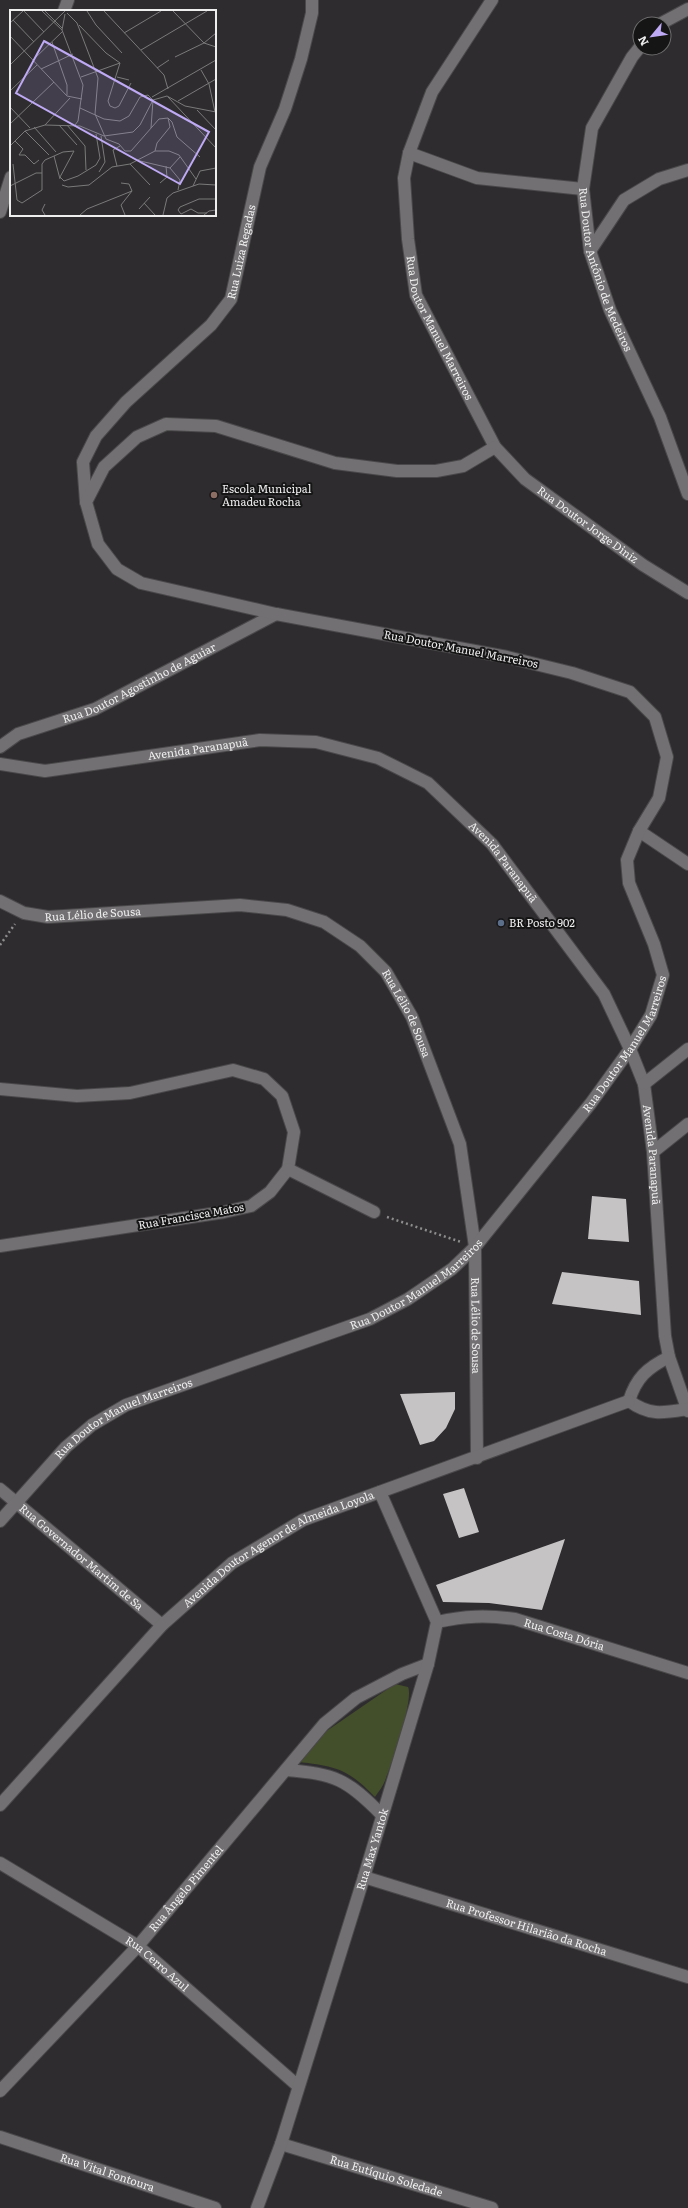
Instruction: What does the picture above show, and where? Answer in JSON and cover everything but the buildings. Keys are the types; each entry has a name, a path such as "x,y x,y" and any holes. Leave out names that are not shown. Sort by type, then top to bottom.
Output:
{"street":[{"path":"64,10 68,0"},
{"name":"Rua Luiza Regadas","path":"86,502 83,462 96,436 126,402 211,325 230,299 260,167 285,109 301,59 312,13 312,0"},
{"name":"Rua Doutor Manuel Marreiros","path":"492,0 432,92 409,153 404,178 408,239 416,295 496,447"},
{"path":"672,18 688,9"},
{"name":"Rua Doutor Antônio de Medeiros","path":"633,56 592,128 583,189 590,251 610,310 660,417 688,494"},
{"path":"409,153 478,178 583,189"},
{"path":"590,251 624,200 659,179 688,170"},
{"path":"0,212 10,180"},
{"path":"86,502 104,467 137,437 166,424 216,426 335,463 397,471 436,471 463,466 496,447"},
{"name":"Rua Doutor Jorge Diniz","path":"496,447 525,479 643,566 688,594"},
{"name":"Rua Doutor Manuel Marreiros","path":"0,1521 15,1502 66,1447 92,1425 126,1405 370,1319 414,1295 452,1268 475,1247 591,1104 630,1049 651,1015 663,975 654,944 629,883 627,860 639,831 659,798 667,757 655,718 630,692 572,673 507,657 276,614 141,583 117,569 98,544 86,502"},
{"name":"Rua Doutor Agostinho de Aguiar","path":"0,747 18,734 95,709 276,614"},
{"name":"Avenida Paranapuã","path":"0,764 45,771 260,740 316,742 378,758 428,783 492,844 604,994 630,1049 644,1084 653,1152 659,1258 669,1357 688,1410"},
{"path":"639,831 688,864"},
{"name":"Rua Lélio de Sousa","path":"0,901 24,913 48,917 240,905 288,910 324,922 360,946 386,972 415,1024 460,1144 475,1247 477,1458"},
{"path":"644,1084 688,1049"},
{"name":"Rua Francisca Matos","path":"0,1089 77,1096 130,1092 233,1070 264,1079 282,1096 294,1132 288,1169 270,1192 251,1206 224,1212 0,1246"},
{"path":"653,1152 688,1124"},
{"path":"288,1169 374,1212"},
{"path":"669,1357 653,1366 636,1382 629,1401 640,1409 651,1413 688,1410"},
{"name":"Avenida Doutor Agenor de Almeida Loyola","path":"0,1805 162,1625 232,1563 303,1520 477,1458 629,1401"},
{"name":"Rua Governador Martim de Sa","path":"0,1489 162,1625"},
{"path":"380,1492 437,1622"},
{"name":"Rua Costa Dória","path":"437,1622 465,1616 487,1616 515,1619 688,1674"},
{"name":"Rua Max Yantok","path":"257,2208 281,2144 364,1877 428,1664 437,1622"},
{"name":"Rua Ângelo Pimentel","path":"0,2091 138,1946 324,1724 356,1698 402,1674 428,1664"},
{"path":"286,1770 314,1773 341,1780 362,1794 382,1815"},
{"name":"Rua Cerro Azul","path":"0,1864 138,1946 298,2086"},
{"name":"Rua Professor Hilarião da Rocha","path":"364,1877 688,1977"},
{"name":"Rua Vital Fontoura","path":"0,2137 215,2208"},
{"name":"Rua Eutíquio Soledade","path":"281,2144 492,2208"}],"path":[{"path":"0,945 24,913"},
{"path":"374,1212 475,1247"}],"green space":[{"path":"395,1684 408,1687 408,1704 402,1731 389,1770 384,1783 375,1797 357,1780 341,1770 322,1765 298,1762 315,1739"}],"place":[{"name":"Escola Municipal Amadeu Rocha","path":"214,495"},
{"name":"BR Posto 902","path":"501,923"}]}
